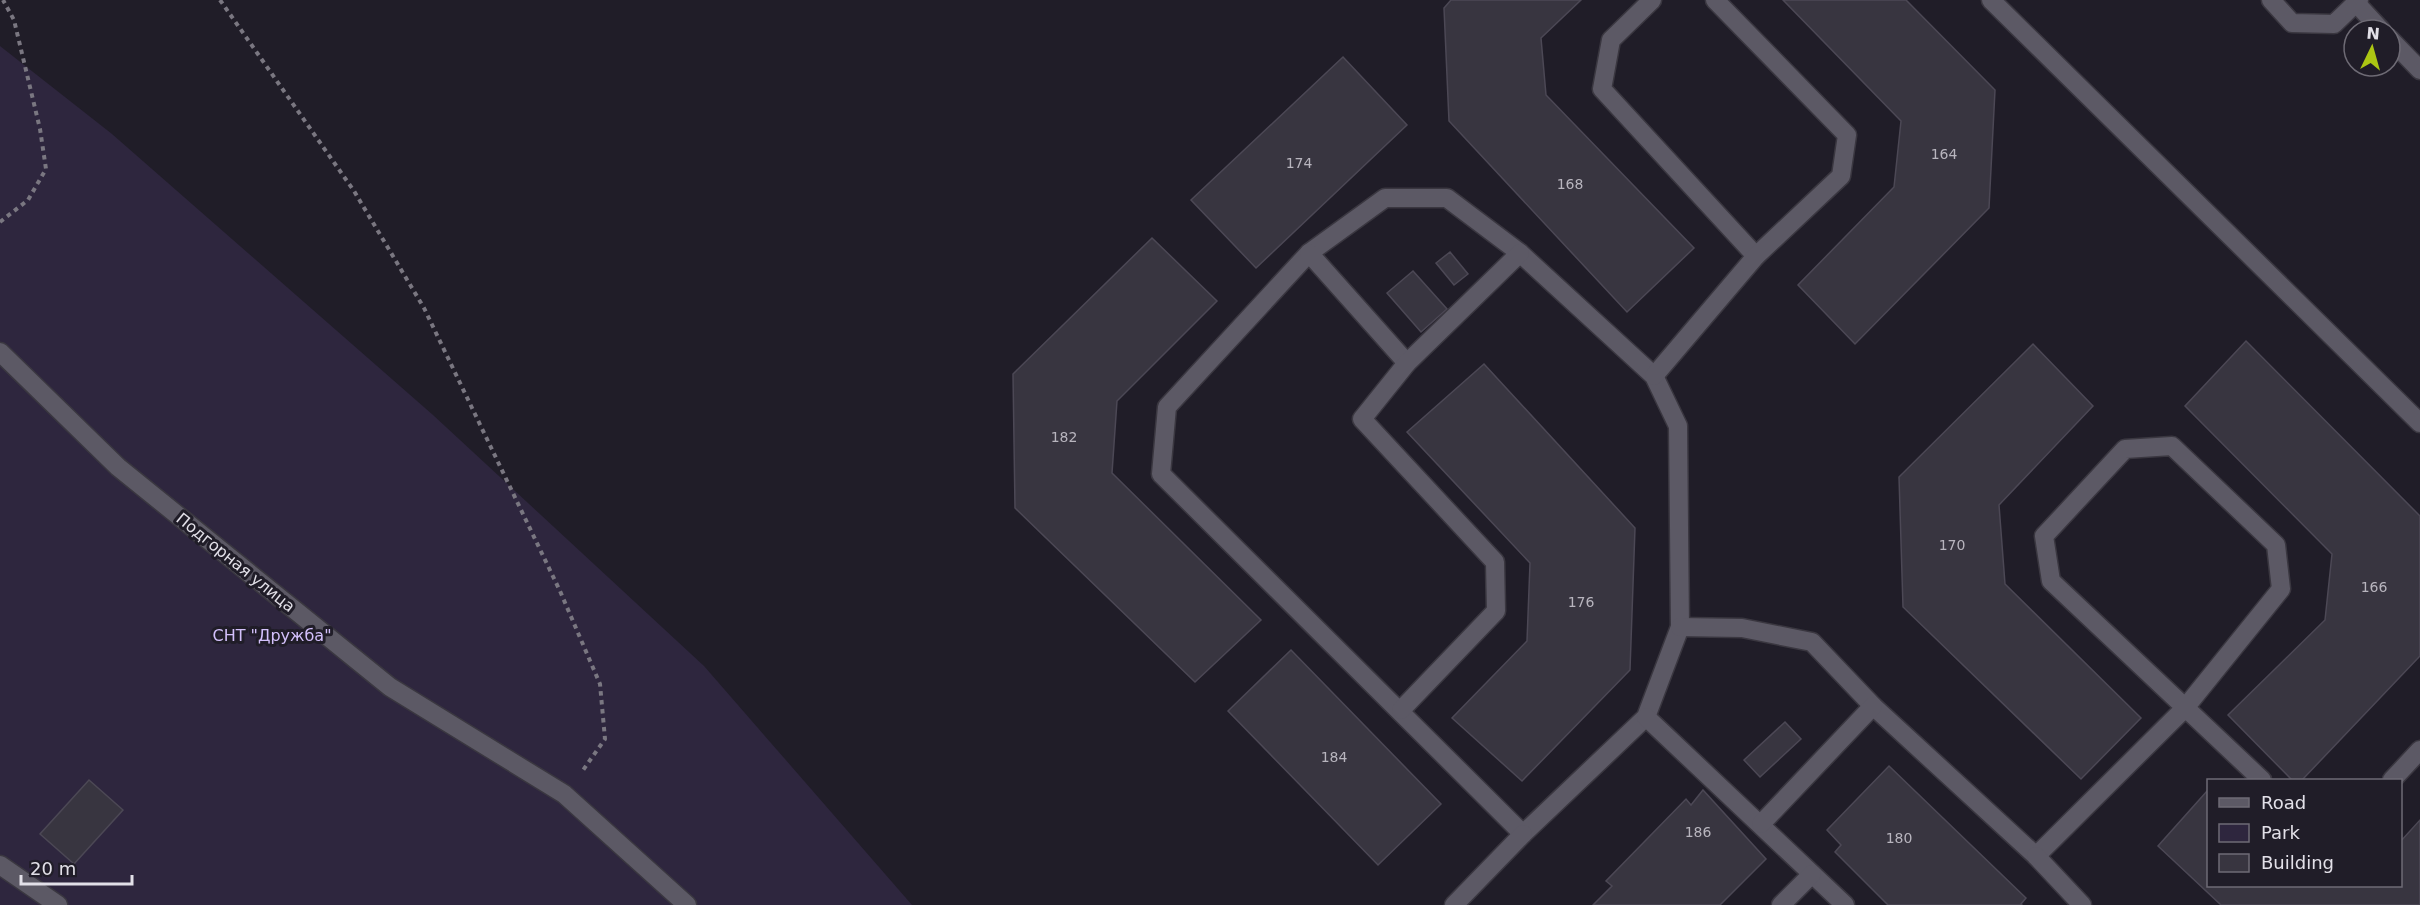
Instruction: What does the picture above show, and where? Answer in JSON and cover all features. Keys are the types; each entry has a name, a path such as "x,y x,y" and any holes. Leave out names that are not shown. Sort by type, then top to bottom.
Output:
{"lane":[{"path":"1652,0 1611,40 1602,88 1756,256"},
{"path":"1654,376 1756,256 1841,176 1847,135 1715,0"},
{"path":"1991,0 2420,423"},
{"path":"2271,0 2292,22 2334,24 2357,2 2371,18"},
{"path":"2402,51 2420,70"},
{"path":"1454,905 1523,834 1646,717 1680,627 1678,426 1654,376 1520,253 1447,198 1385,198 1309,253 1167,407 1161,474 1401,710 1523,834"},
{"path":"1309,253 1407,363"},
{"path":"1401,710 1496,611 1496,562 1362,419 1407,363 1520,253"},
{"name":"Подгорная улица","path":"0,352 118,467 390,687 564,794 687,905"},
{"path":"2036,856 2185,708 2282,589 2276,545 2172,446 2125,449 2044,537 2051,581 2185,708 2261,779"},
{"path":"1680,627 1742,628 1812,642 1873,706 2036,856 2082,905"},
{"path":"1761,824 1873,706"},
{"path":"1646,717 1845,905"},
{"path":"2393,779 2420,750"},
{"path":"0,865 58,905"},
{"path":"1781,905 1812,874"}],"path":[{"path":"0,222 28,200 46,169 40,129 14,20 3,0"},
{"path":"220,0 354,191 424,308 565,601 600,684 605,739 564,794"}],"green space":[{"name":"СНТ \"Дружба\"","path":"0,46 112,134 433,415 704,666 912,905 0,905"}],"building":[{"path":"1451,0 1581,0 1541,38 1546,95 1694,248 1627,312 1449,121 1444,8"},
{"path":"1783,0 1906,0 1995,90 1989,208 1855,344 1798,285 1894,187 1901,121"},
{"path":"1343,57 1407,125 1256,268 1191,200"},
{"path":"1152,238 1217,301 1117,401 1112,473 1261,620 1195,682 1015,508 1013,374"},
{"path":"1450,252 1468,274 1454,285 1436,263"},
{"path":"1413,271 1447,309 1421,332 1387,293"},
{"path":"2246,341 2420,516 2420,656 2303,779 2291,779 2228,715 2325,620 2332,554 2185,406"},
{"path":"2033,344 2093,406 1999,505 2005,584 2141,718 2081,779 1903,607 1899,477"},
{"path":"1484,364 1635,528 1630,670 1522,781 1452,718 1527,641 1530,563 1407,432"},
{"path":"1291,650 1441,804 1378,865 1228,711"},
{"path":"1785,722 1801,739 1760,777 1744,760"},
{"path":"1889,766 2026,898 2022,905 1888,905 1835,852 1841,845 1827,830"},
{"path":"89,780 123,810 74,864 40,834"},
{"path":"1703,790 1766,859 1720,905 1593,905 1612,886 1606,881 1686,799 1691,805"},
{"path":"2207,791 2207,887 2402,887 2402,840 2420,820 2420,905 2221,905 2158,846"}]}
